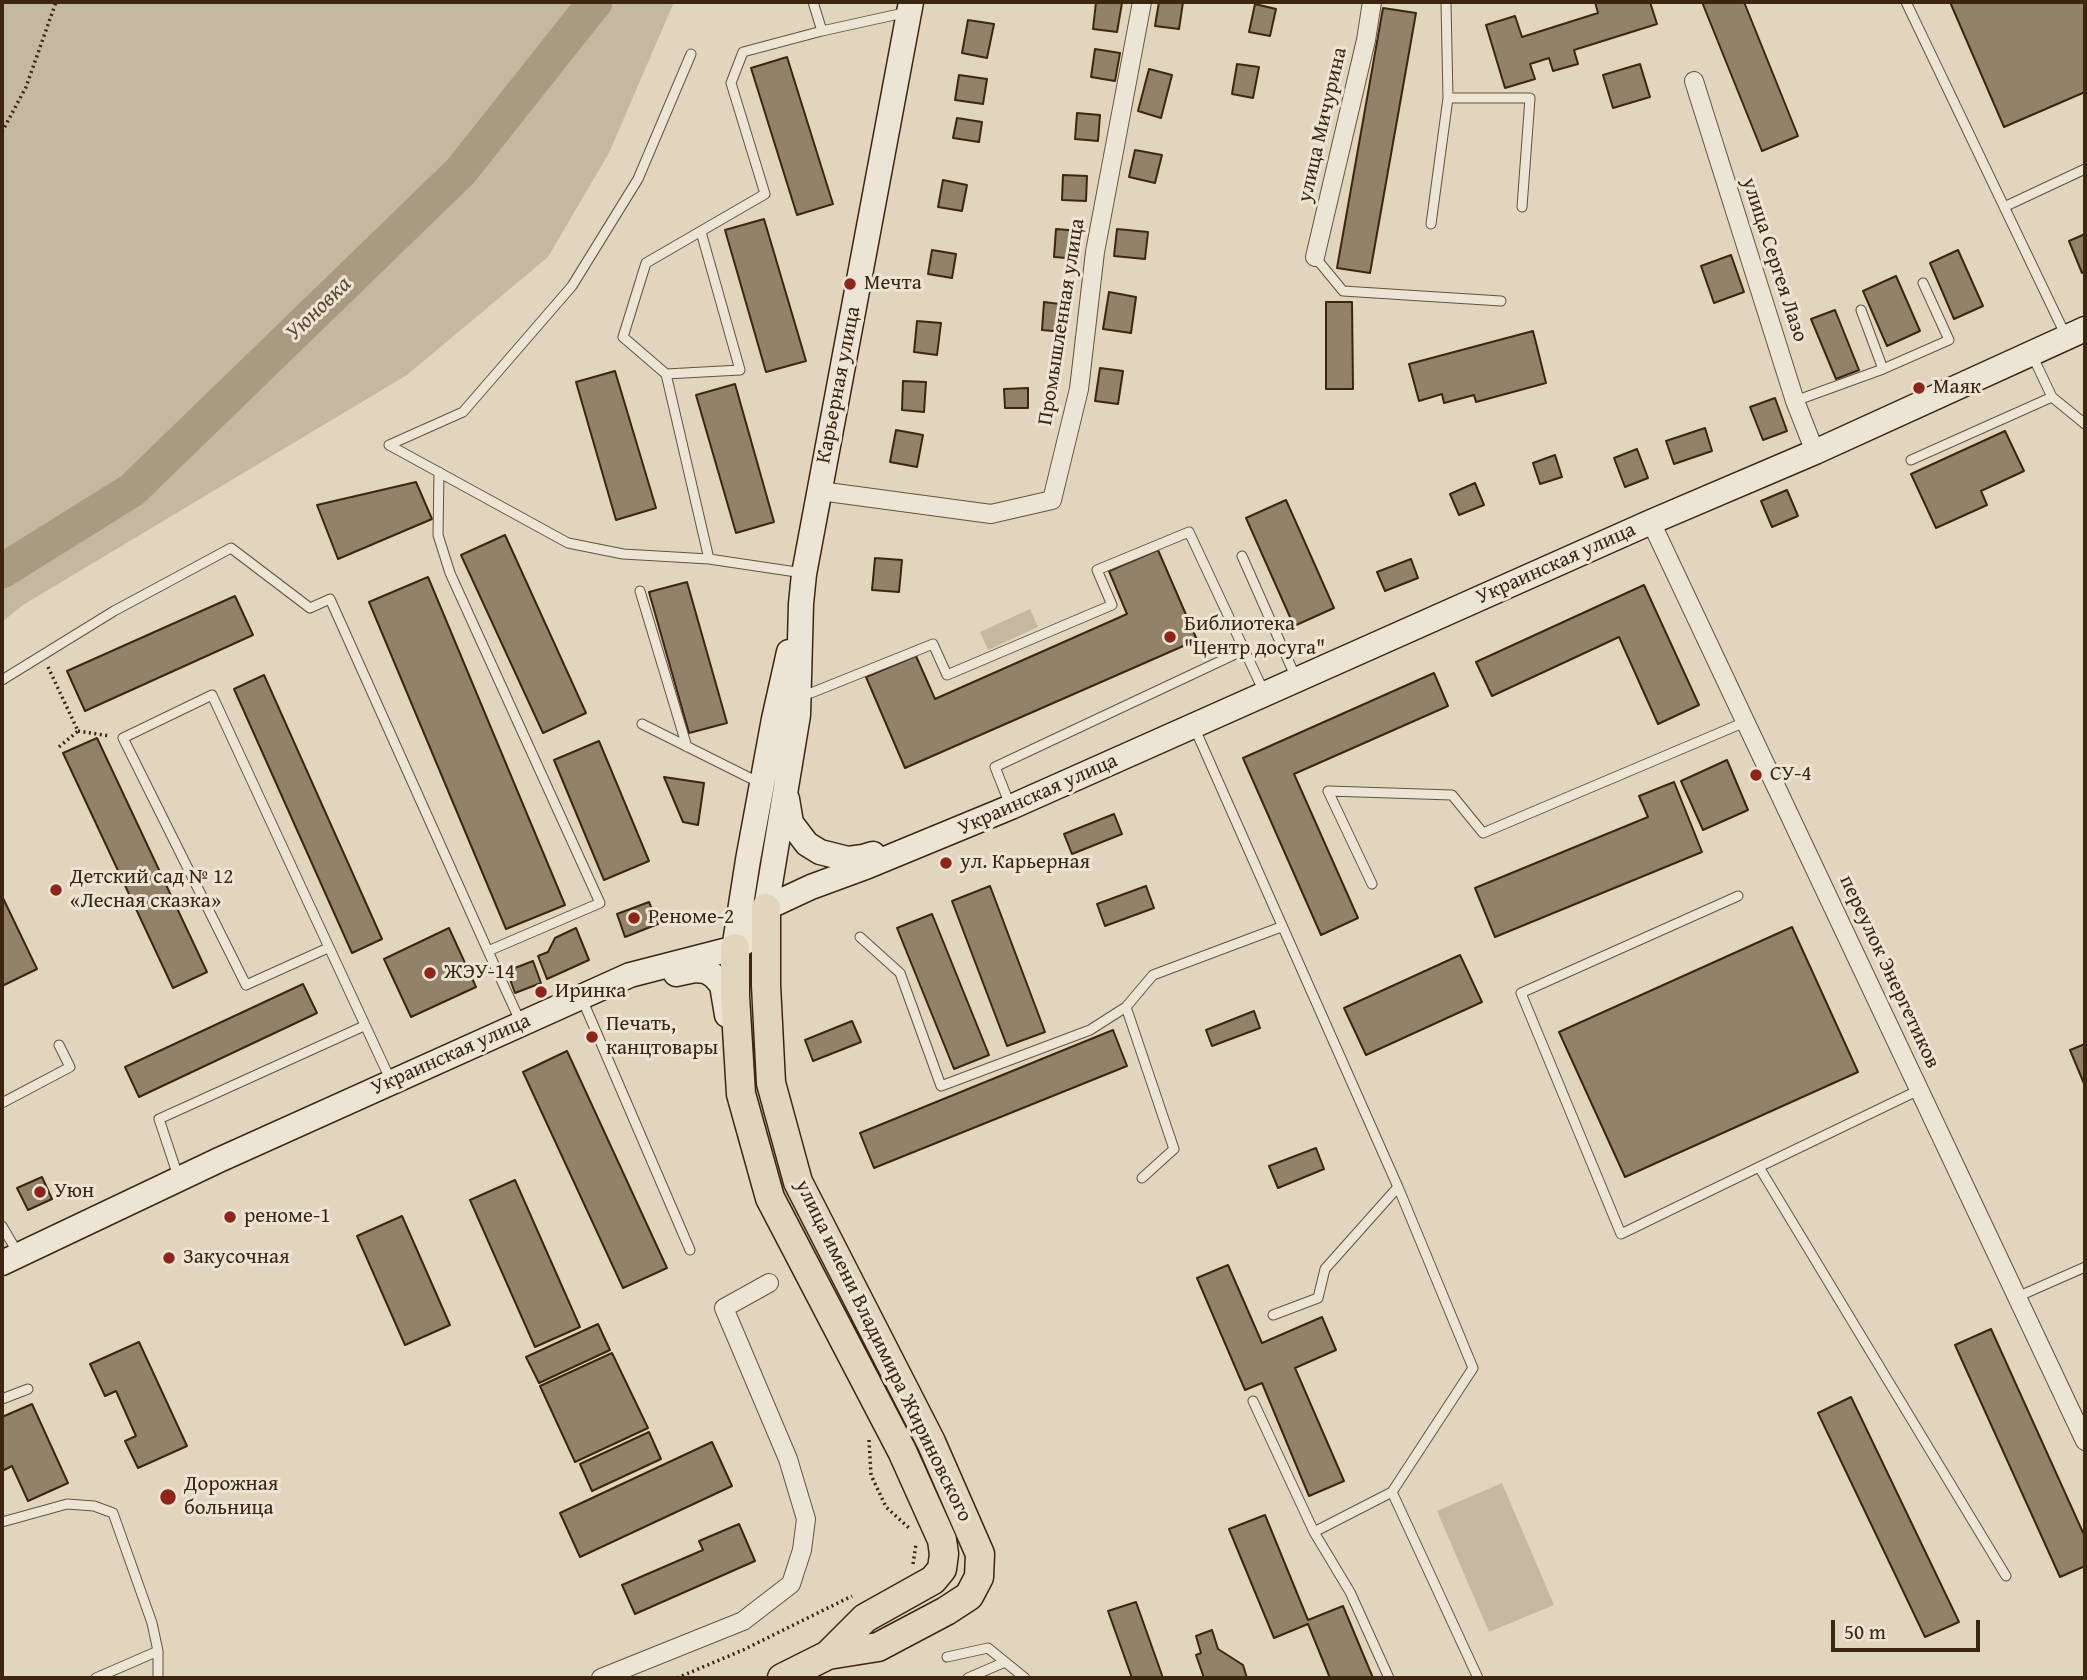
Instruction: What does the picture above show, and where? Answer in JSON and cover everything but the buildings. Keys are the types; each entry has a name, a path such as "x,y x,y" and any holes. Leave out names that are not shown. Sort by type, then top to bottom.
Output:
{"main road":[{"name":"Карьерная улица","path":"766,908 798,715 804,574 910,7"},
{"name":"Украинская улица","path":"766,908 811,887 880,862 1005,809 1815,452 2076,333"},
{"name":"Карьерная улица","path":"735,948 744,879 771,732 801,604"},
{"path":"786,787 787,809 791,823 798,833 807,844 835,857 863,857 944,827 1005,809"},
{"path":"735,948 747,941 755,919 766,908"},
{"name":"улица имени Владимира Жириновского","path":"766,908 766,985 771,1083 797,1182 931,1442 980,1554 979,1577 968,1596 946,1611 878,1647 828,1655 782,1678"},
{"name":"Украинская улица","path":"10,1259 179,1179 630,975 735,948"},
{"name":"улица имени Владимира Жириновского","path":"735,948 741,1094 770,1198 902,1451 942,1540 944,1554 942,1569 933,1580 865,1618 828,1655"},
{"path":"584,996 695,970 706,971 722,985 730,1056 741,1094"}],"street":[{"name":"Промышленная улица","path":"820,491 991,514 1052,499 1079,389 1095,252 1142,2"},
{"name":"улица Мичурина","path":"1315,257 1366,40 1372,2"},
{"name":"улица Сергея Лазо","path":"1693,80 1796,401 1815,452"},
{"name":"переулок Энергетиков","path":"1651,522 2085,1441"},
{"path":"601,1678 743,1621 791,1584 802,1550 806,1519 788,1460 724,1308 769,1283"}],"lane":[{"path":"813,2 822,32"},
{"path":"1431,224 1448,98 1447,2"},
{"path":"1906,2 2004,207 2076,333"},
{"path":"709,559 666,374 623,337 646,263 765,194 731,83 743,52 910,7"},
{"path":"691,54 638,179 572,286 463,412 389,445 568,543 623,554 709,559 804,574"},
{"path":"1448,98 1531,97 1522,207"},
{"path":"2004,207 2085,169"},
{"path":"666,374 740,370 701,232"},
{"path":"1315,257 1343,291 1500,301"},
{"path":"1796,401 1883,369 1949,340 1923,283"},
{"path":"1861,310 1883,369"},
{"path":"2031,354 2052,397 2085,424"},
{"path":"1911,460 2052,397"},
{"path":"439,472 438,535 450,573 600,903 488,951"},
{"path":"811,692 933,644 947,675 1100,611 1112,605 1097,570 1189,532 1265,694"},
{"path":"2,680 114,611 231,548 310,608 330,599 521,1023"},
{"path":"1242,556 1297,680"},
{"path":"640,591 687,747"},
{"path":"1005,809 995,767 1244,650"},
{"path":"328,948 246,985 123,738 212,695 391,1082"},
{"path":"1372,884 1328,791 1452,795 1483,833 1745,722"},
{"path":"642,724 754,780"},
{"path":"1194,726 1398,1187 1473,1368 1392,1492 1314,1532"},
{"path":"1738,896 1521,993 1621,1234 1919,1090"},
{"path":"860,937 900,973 941,1086 1090,1030 1126,1007 1153,975 1281,927"},
{"path":"584,996 690,1250"},
{"path":"1126,1007 1174,1149 1142,1178"},
{"path":"179,1179 159,1119 364,1026"},
{"path":"2,1103 70,1067 59,1045"},
{"path":"1759,1167 2006,1576"},
{"path":"1273,1315 1318,1298 1325,1269 1398,1187"},
{"path":"2,1226 10,1259"},
{"path":"2017,1297 2085,1267"},
{"path":"2,1399 28,1390"},
{"path":"1253,1401 1314,1532 1350,1592 1389,1678"},
{"path":"1392,1492 1478,1678"},
{"path":"2,1522 67,1504 94,1506 113,1513 152,1623 158,1651 158,1678"},
{"path":"947,1657 988,1648 1025,1678"},
{"path":"96,1678 158,1651"},
{"path":"968,1678 1005,1662"}],"path":[{"path":"2,132 26,87 56,2"},
{"path":"43,655 78,731"},
{"path":"59,747 78,731 123,738"},
{"path":"869,1436 871,1475 886,1507 913,1531"},
{"path":"907,1572 916,1555 916,1544"},
{"path":"677,1678 743,1650 854,1595"}],"shaded area":[{"path":"2,2 674,2 609,153 548,257 407,375 23,605 2,622"},
{"path":"1030,609 1038,627 988,650 980,632"},
{"path":"750,1053 758,1053 939,1487 931,1490 786,1205 756,1102"},
{"path":"1502,1483 1554,1605 1489,1632 1437,1511"}],"waterway":[{"name":"Уюновка","path":"2,571 132,490 461,171 595,2"}],"place":[{"name":"Мечта","path":"850,284"},
{"name":"Маяк","path":"1919,388"},
{"name":"Библиотека \"Центр досуга\"","path":"1170,637"},
{"name":"СУ-4","path":"1756,775"},
{"name":"ул. Карьерная","path":"946,863"},
{"name":"Детский сад № 12 «Лесная сказка»","path":"56,890"},
{"name":"Реноме-2","path":"634,918"},
{"name":"ЖЭУ-14","path":"430,973"},
{"name":"Иринка","path":"541,992"},
{"name":"Печать, канцтовары","path":"592,1037"},
{"name":"Уюн","path":"40,1192"},
{"name":"реноме-1","path":"230,1217"},
{"name":"Закусочная","path":"169,1258"},
{"name":"Дорожная больница","path":"168,1497"}]}
